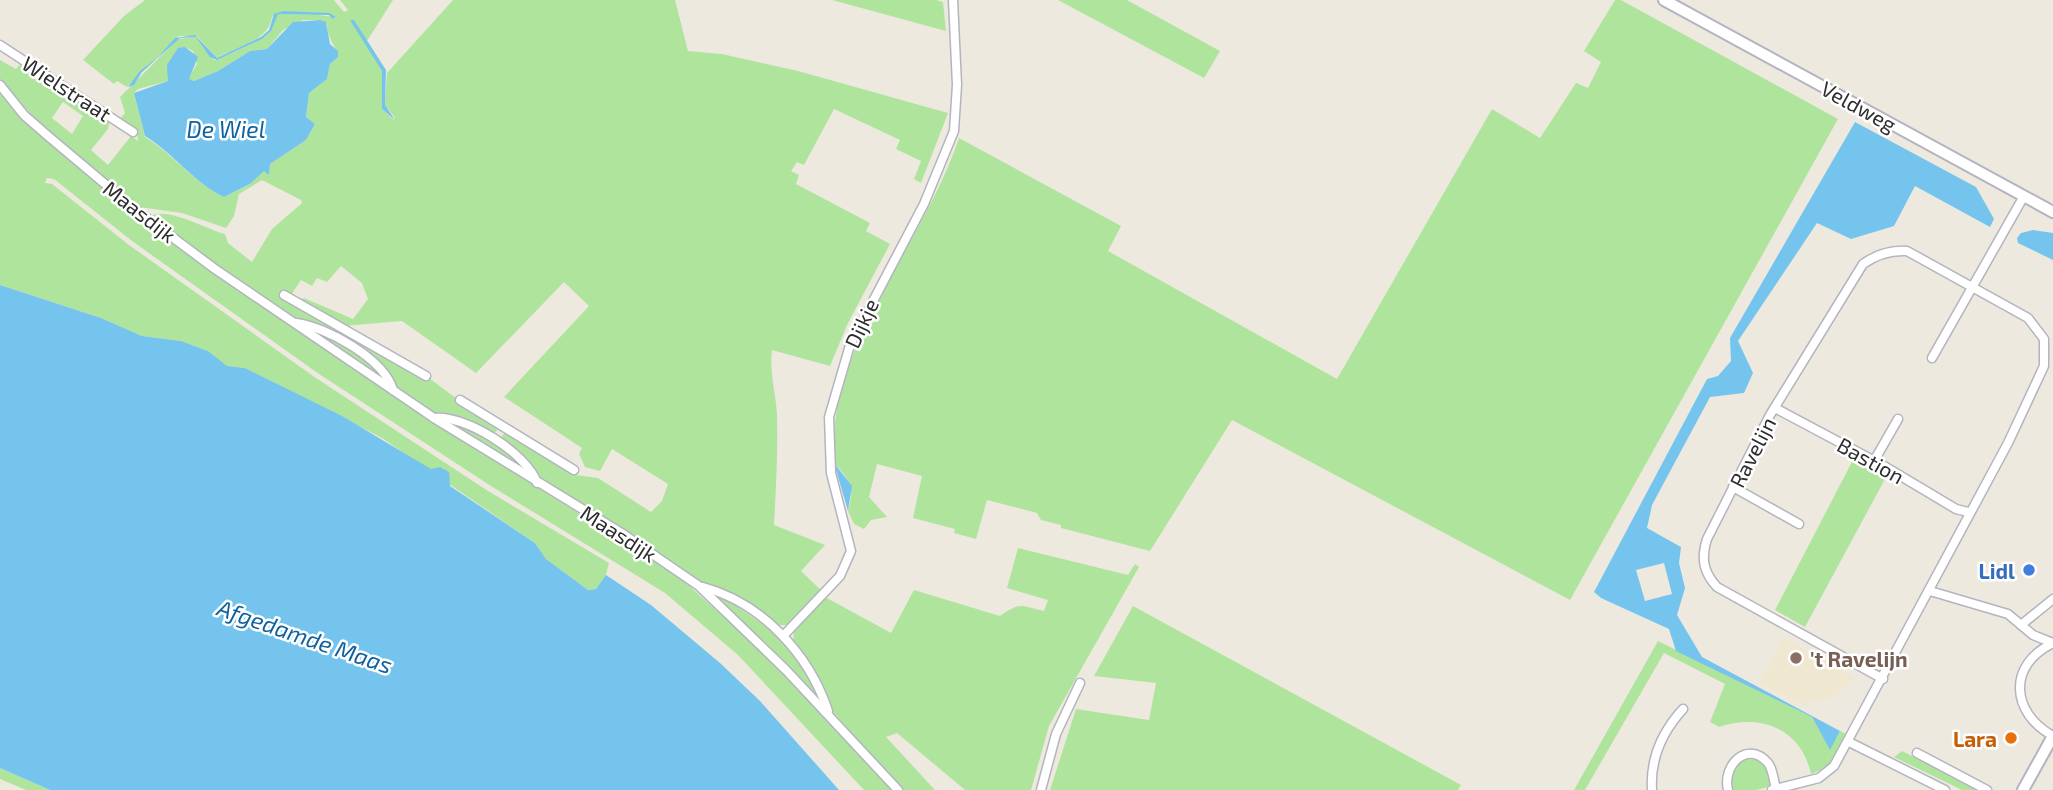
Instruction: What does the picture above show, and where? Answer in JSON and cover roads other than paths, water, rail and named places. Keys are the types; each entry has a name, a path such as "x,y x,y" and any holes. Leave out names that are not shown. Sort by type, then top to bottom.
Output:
{"street":[{"name":"Dijkje","path":"784,635 840,576 851,551 831,473 829,417 841,367 854,334 924,204 954,131 957,85 953,0"},
{"name":"Veldweg","path":"1664,0 2053,212"},
{"name":"Wielstraat","path":"0,45 133,132"},
{"name":"Maasdijk","path":"0,85 24,115 136,210 293,323 434,418 623,534 699,586 743,626 829,714 898,790"},
{"path":"1932,358 2024,195"},
{"name":"Ravelijn","path":"1882,679 1782,625 1712,581 1704,566 1704,551 1774,408 1863,264 1872,257 1895,250 1907,251 2028,318 2039,328 2046,352 2044,366 2008,443 1968,512"},
{"name":"Maasdijk","path":"284,295 351,339 390,381 393,390"},
{"name":"Maasdijk","path":"293,323 312,325 351,339 426,376"},
{"path":"460,400 574,470"},
{"name":"Bastion","path":"1774,408 1874,461 1956,509 1968,512"},
{"name":"Maasdijk","path":"434,418 447,416 497,439 534,471 537,483"},
{"path":"1874,461 1898,419"},
{"path":"497,439 503,427"},
{"path":"1733,487 1799,524"},
{"path":"1728,790 1726,776 1731,764 1743,755 1752,754 1768,763 1775,790 1827,773 1849,742 1930,591 1968,512"},
{"name":"Maasdijk","path":"699,586 715,590 784,635 814,681 829,714"},
{"path":"1930,591 2008,614 2033,635 2053,643"},
{"path":"2021,625 2053,599"},
{"path":"2023,790 2053,736 2038,728 2027,716 2022,704 2020,685 2024,669 2034,655 2053,643"},
{"path":"1041,790 1056,734 1080,683"},
{"path":"1652,790 1653,766 1660,741 1683,709"},
{"path":"1849,742 1945,790"},
{"path":"1917,753 1987,790"}],"water":[{"path":"283,11 329,13 336,17 332,19 329,15 278,14 271,31 262,39 217,60 210,57 196,37 180,38 142,72 134,85 128,87 140,71 157,58 175,38 195,35 217,58 261,37 269,30 274,14"},
{"path":"350,20 354,20 386,70 385,105 395,120 382,109 382,71"},
{"name":"De Wiel","path":"293,22 326,22 330,44 338,51 338,57 330,64 327,79 309,93 306,117 315,124 306,140 270,164 269,175 264,171 250,184 224,197 203,184 145,136 134,93 168,81 167,65 178,48 185,47 198,57 189,79 194,81 218,71 250,51 267,49"},
{"path":"1855,122 1976,187 1994,219 1990,227 1915,186 1894,226 1851,239 1817,223 1738,341 1753,373 1744,393 1710,397 1652,505 1647,528 1681,547 1679,563 1685,588 1677,615 1702,657 1840,731 1830,750 1812,717 1676,651 1669,629 1601,598 1594,592 1707,379 1718,376 1731,361 1730,338","holes":["1664,563 1672,594 1645,601 1636,570"]},
{"path":"2033,230 2053,233 2053,260 2018,243 2017,238 2021,233"},
{"name":"Afgedamde Maas","path":"0,285 101,318 142,336 181,341 208,351 227,366 245,368 342,416 431,469 440,467 449,472 450,486 535,543 546,559 588,590 596,589 606,575 651,605 760,701 839,790 50,790 0,768"},
{"path":"834,463 852,486 848,511"}],"place":[{"name":"Lidl","path":"2029,570"},
{"name":"'t Ravelijn","path":"1796,658"},
{"name":"Lara","path":"2011,738"}]}
